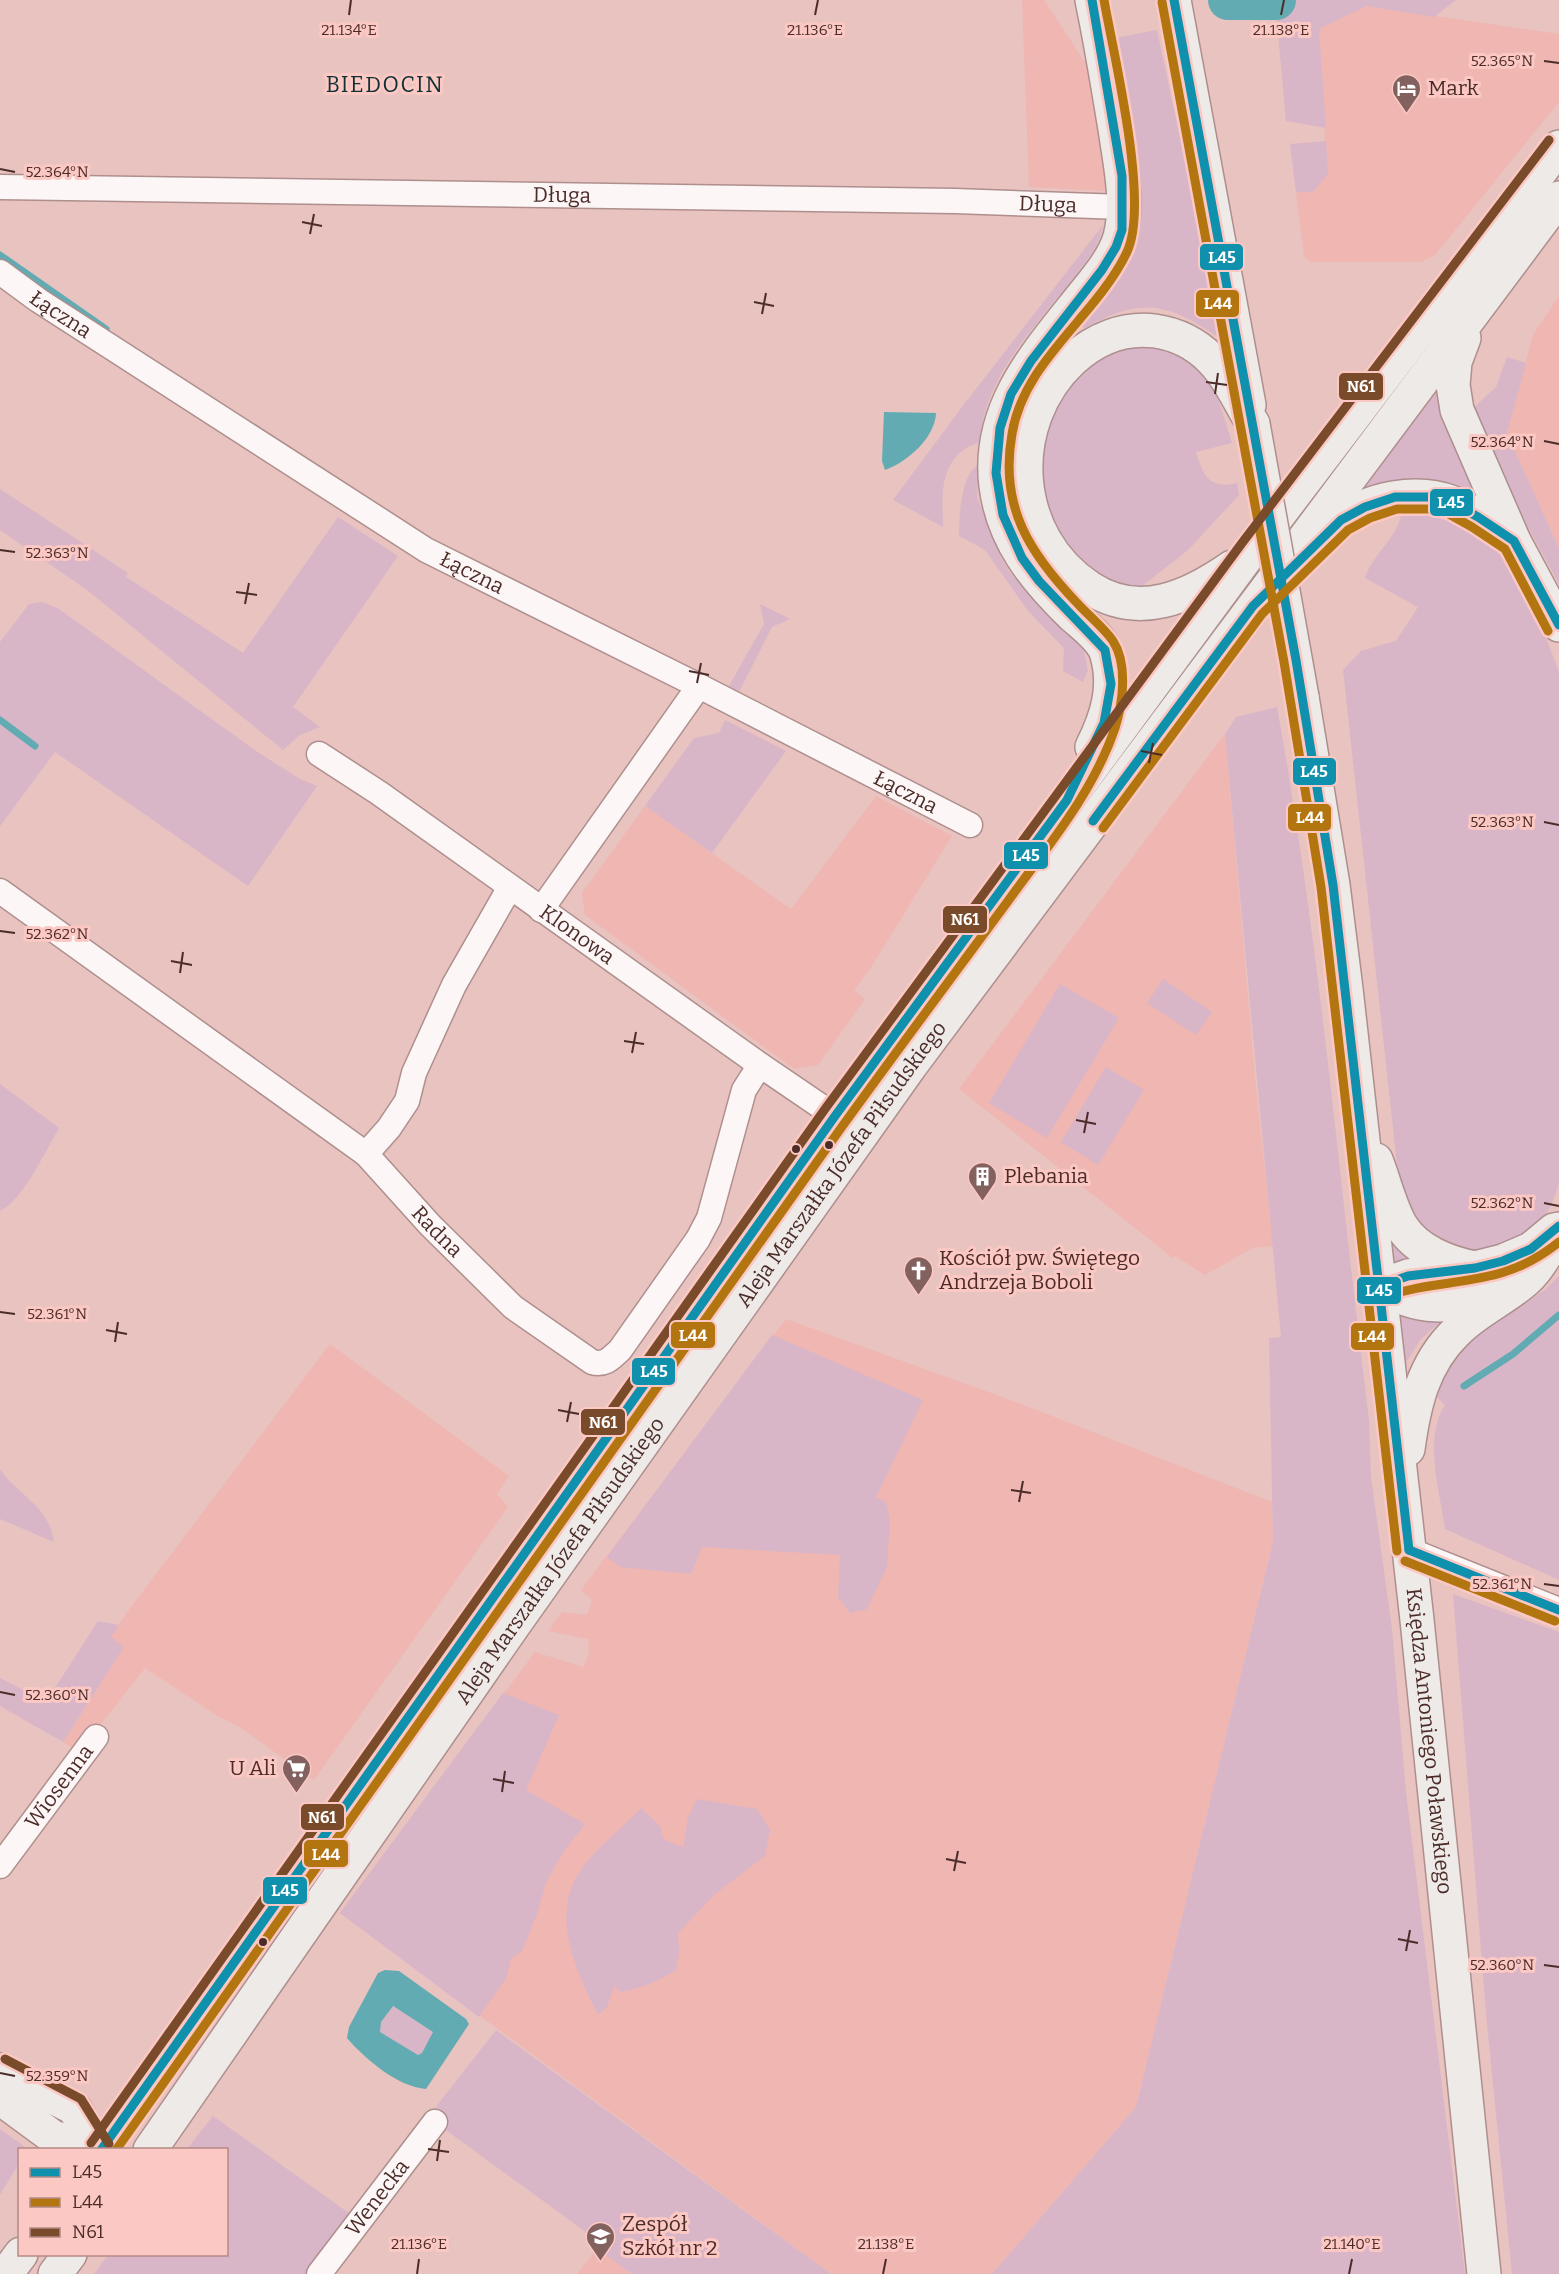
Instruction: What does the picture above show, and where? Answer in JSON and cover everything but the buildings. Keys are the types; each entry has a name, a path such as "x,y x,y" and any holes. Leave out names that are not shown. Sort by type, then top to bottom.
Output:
{"main road":[{"path":"1067,800 1104,723 1111,684 1105,650 1039,582 1008,531 996,485 998,442 1007,404 1024,371 1093,283 1116,247 1122,230 1124,207 1122,176 1100,34 1092,0"},
{"name":"Księdza Antoniego Poławskiego","path":"1174,0 1253,424 1333,885 1409,1550 1484,2274"},
{"name":"Aleja Marszałka Józefa Piłsudskiego","path":"100,2148 835,1116 1252,550 1559,147"},
{"name":"Aleja Marszałka Józefa Piłsudskiego","path":"151,2148 387,1805 911,1065 1559,198"},
{"path":"1472,317 1455,362 1452,385 1457,410 1514,542 1559,625"},
{"path":"1252,550 1210,582 1168,600 1138,605 1117,601 1084,584 1052,551 1030,507 1025,463 1034,416 1058,375 1091,345 1127,331 1166,333 1189,343 1205,354 1222,373 1253,424"},
{"path":"1253,606 1341,520 1365,507 1395,497 1429,497 1451,502 1478,516 1514,542"},
{"path":"1360,1116 1402,1227 1430,1252 1452,1263 1475,1268"},
{"path":"1379,1286 1408,1276 1475,1268 1531,1249 1559,1227"},
{"path":"1402,1492 1412,1414 1426,1371 1456,1331 1527,1279 1541,1262 1559,1227"},
{"path":"1379,1286 1400,1299 1426,1306 1465,1303 1506,1295"},
{"path":"0,2070 74,2108 98,2148"},
{"path":"0,2098 53,2137 92,2148"},
{"path":"6,2274 20,2256"},
{"path":"55,2274 68,2256"}],"street":[{"name":"Długa","path":"0,187 955,201 1124,207"},
{"name":"Łączna","path":"0,272 38,300 426,550 970,825"},
{"path":"541,910 699,686"},
{"name":"Klonowa","path":"319,754 835,1116"},
{"path":"366,1154 389,1128 407,1101 414,1073 453,985 510,887"},
{"name":"Radna","path":"0,891 366,1154 430,1225 513,1307 592,1362 605,1363 620,1350 704,1228 744,1090 760,1065"},
{"path":"1409,1550 1559,1610"},
{"name":"Wiosenna","path":"0,1866 96,1737"},
{"name":"Wenecka","path":"319,2274 435,2122"}],"shaded area":[{"path":"1022,0 1044,0 1090,70 1107,191 1029,187"},
{"path":"1275,0 1456,0 1434,17 1367,6 1319,29 1326,128 1286,121"},
{"path":"1367,6 1559,34 1559,102 1435,255 1421,262 1310,262 1304,256 1296,192 1313,192 1327,174 1319,29"},
{"path":"1157,30 1223,340 1187,318 1156,308 1124,311 1085,328 1074,323 1111,275 1110,39"},
{"path":"1326,141 1328,174 1313,192 1296,192 1290,144"},
{"path":"1103,225 1090,257 1025,338 1000,377 983,419 980,442 967,448 950,465 943,488 943,527 893,500 965,403"},
{"path":"1559,296 1559,549 1507,433 1533,335"},
{"path":"1156,344 1197,364 1214,386 1232,443 1196,452 1201,468 1209,479 1227,485 1237,483 1239,495 1188,550 1137,590 1118,586 1086,568 1055,531 1039,481 1047,420 1079,371 1115,348"},
{"path":"1507,357 1526,363 1507,433 1559,549 1559,584 1524,520 1471,410 1496,387"},
{"path":"1435,391 1481,499 1358,493"},
{"path":"979,465 977,497 1002,559 1010,573 1084,651 1088,670 1083,682 1063,671 1064,648 1028,611 985,550 959,536 962,496 968,477"},
{"path":"0,489 128,573 126,577 243,653 338,517 398,556 293,707 320,727 300,735 283,750 87,590 0,530"},
{"path":"1402,510 1443,513 1490,542 1519,580 1534,607 1559,672 1559,1182 1548,1211 1533,1229 1485,1255 1426,1237 1397,1185 1397,1165 1343,670 1361,651 1396,641 1418,607 1365,578 1374,560 1392,536"},
{"path":"42,602 59,609 256,751 300,779 317,786 248,886 55,752 0,826 0,642 29,604"},
{"path":"760,604 790,619 772,627 739,692 729,686 764,624"},
{"path":"1277,707 1305,884 1328,1063 1369,1420 1371,1477 1392,1629 1406,1792 1465,2274 992,2274 1136,2107 1273,1542 1269,1338 1281,1337 1225,734 1236,717"},
{"path":"725,720 786,751 712,853 645,806 694,738 719,733"},
{"path":"1225,734 1255,1077 1273,1246 1253,1248 1205,1275 1175,1256 1173,1258 959,1089"},
{"path":"876,796 952,836 870,969 854,990 865,999 818,1065 794,1069 585,915 582,893 645,806 791,909"},
{"path":"1163,979 1212,1012 1196,1035 1147,1003"},
{"path":"1060,984 1119,1018 1047,1138 989,1103"},
{"path":"1106,1067 1144,1090 1098,1165 1061,1142"},
{"path":"0,1084 59,1128 25,1186 9,1205 0,1211"},
{"path":"1387,1216 1430,1261 1391,1266"},
{"path":"1559,1276 1559,1580 1445,1529 1434,1449 1438,1419 1445,1405 1431,1391 1456,1347 1545,1290"},
{"path":"1398,1311 1447,1316 1421,1339 1405,1364"},
{"path":"786,1319 1016,1402 1272,1502 1273,1542 1136,2107 992,2274 831,2274 340,1913 535,1652 583,1667 589,1653 588,1639 548,1631 562,1612 587,1615 592,1600 581,1590"},
{"path":"772,1335 923,1400 876,1497 886,1502 890,1521 887,1567 867,1609 850,1613 838,1597 840,1555 702,1547 691,1574 620,1567 607,1557"},
{"path":"330,1344 509,1476 497,1494 508,1507 314,1780 238,1726 219,1717 145,1668 79,1752 63,1742 124,1647 111,1637 125,1615"},
{"path":"0,1469 46,1518 54,1542 0,1519"},
{"path":"1453,1594 1559,1632 1559,2274 1512,2274 1486,2014"},
{"path":"98,1621 119,1625 111,1637 124,1647 63,1742 0,1706 0,1678 46,1702"},
{"path":"503,1693 559,1715 526,1790 585,1824 564,1851 546,1882 537,1914 522,1951 511,1959 506,1978 479,2017 340,1913"},
{"path":"697,1799 757,1809 770,1829 765,1856 715,1894 678,1933 679,1954 676,1970 650,1984 629,1990 621,1992 614,1986 607,2007 598,2015 581,1980 569,1942 567,1904 573,1885 589,1859 641,1808 660,1826 664,1840 683,1847 688,1818"},
{"path":"392,2006 433,2032 422,2053 418,2055 380,2032 381,2022"},
{"path":"496,2030 831,2274 632,2274 597,2249 601,2243 428,2117"},
{"path":"213,2116 353,2216 309,2274 94,2274 107,2256 228,2256 228,2148 188,2148"},
{"path":"0,2129 27,2148 18,2148 18,2165 0,2195"},
{"name":"Zespół Szkół nr 2","path":"597,2249 632,2274 577,2274"}],"water":[{"path":"884,412 936,413 931,431 918,448 902,461 885,470 882,461"},
{"path":"385,1970 399,1971 466,2019 469,2024 426,2089 393,2078 363,2055 347,2038 349,2027 378,1973","holes":["393,2006 433,2032 422,2053 418,2055 380,2032 381,2022"]}],"waterway":[{"path":"1228,0 1276,0"},
{"path":"0,255 106,329"},
{"path":"0,720 35,746"},
{"path":"1464,1386 1513,1354 1559,1315"}],"transit line":[{"name":"L45","path":"102,2148 835,1116 1067,800 1104,723 1111,684 1105,650 1039,581 1022,558 1003,515 996,473 1000,428 1011,394 1031,361 1102,270 1116,247 1122,230 1122,176 1092,0"},
{"name":"L44","path":"117,2148 841,1128 1068,819 1106,752 1115,728 1122,696 1122,672 1118,650 1109,636 1046,567 1022,528 1010,484 1009,460 1012,434 1019,408 1031,383 1045,361 1114,275 1127,252 1133,229 1135,200 1128,129 1104,0"},
{"name":"L45","path":"1174,0 1296,660 1333,885 1409,1550"},
{"name":"L44","path":"1162,2 1284,662 1321,887 1397,1551"},
{"name":"N61","path":"91,2143 825,1109 1242,543 1549,140"},
{"name":"L45","path":"1093,821 1253,606 1341,520 1365,507 1395,497 1429,497 1451,502 1478,517 1514,541 1559,625"},
{"name":"L44","path":"1103,828 1262,614 1348,530 1370,518 1397,509 1428,509 1447,513 1472,527 1505,549 1548,631"},
{"name":"L45","path":"1379,1286 1408,1276 1475,1268 1503,1261 1531,1249 1559,1226"},
{"name":"L44","path":"1383,1297 1407,1290 1495,1275 1516,1268 1559,1242"},
{"name":"L45","path":"1409,1550 1559,1610"},
{"name":"L44","path":"1405,1561 1555,1621"},
{"name":"N61","path":"5,2059 81,2099 109,2144"}],"place":[{"name":"Mark","path":"1407,114"},
{"name":"Plebania","path":"983,1202"},
{"name":"Kościół pw. Świętego Andrzeja Boboli","path":"918,1296"},
{"name":"U Ali","path":"297,1794"},
{"name":"Zespół Szkół nr 2","path":"601,2262"}],"district":[{"name":"BIEDOCIN","path":"385,84"}]}
